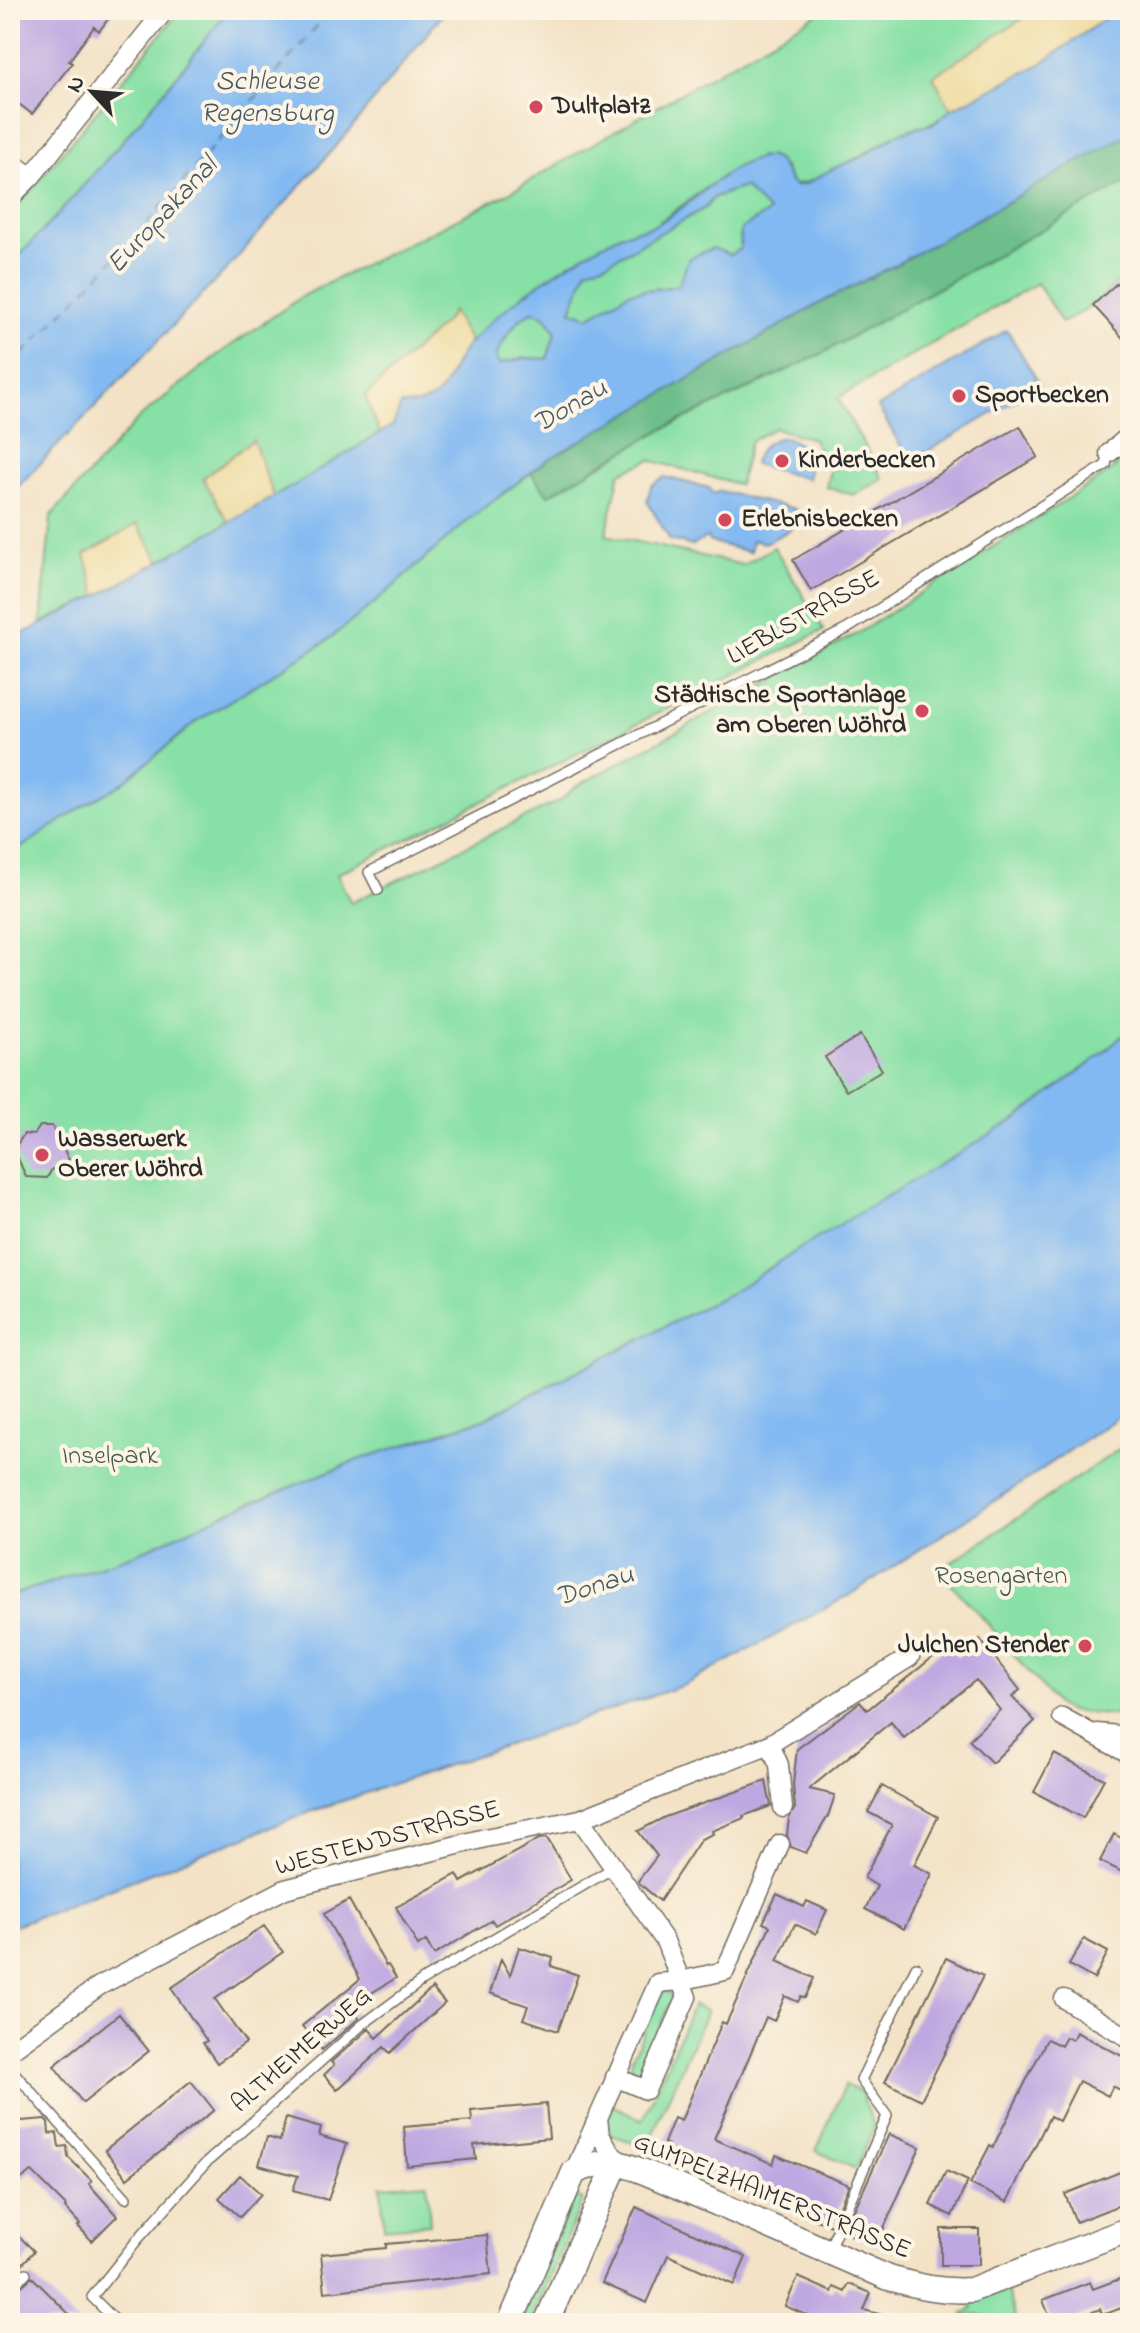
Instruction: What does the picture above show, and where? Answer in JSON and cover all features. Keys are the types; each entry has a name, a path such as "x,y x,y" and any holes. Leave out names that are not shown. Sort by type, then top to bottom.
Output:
{"street":[{"path":"10,198 31,177 165,10"},
{"path":"10,161 31,177"},
{"name":"LIEBLSTRASSE","path":"1109,453 1130,435"},
{"name":"WESTENDSTRASSE","path":"10,2050 99,1986 285,1889 457,1845 580,1819 770,1744 910,1657"},
{"path":"1062,1717 1130,1755"},
{"path":"1086,1732 1130,1736"},
{"path":"770,1744 779,1765 783,1808"},
{"path":"580,1819 665,1941 687,1997 646,2090 615,2077"},
{"path":"510,2323 658,1983 725,1971 780,1844"},
{"path":"1064,1999 1130,2039"},
{"path":"546,2323 617,2162 600,2135 598,2118"},
{"name":"GUMPELZHAIMERSTRASSE","path":"574,2172 603,2160 617,2162 899,2281 950,2291 971,2290 1130,2229"}],"lane":[{"name":"LIEBLSTRASSE","path":"378,890 369,872 847,629 1106,465 1109,453"},
{"name":"ALTHEIMERWEG","path":"118,2323 92,2297 138,2239 206,2163 362,2025 423,1980 613,1868"},
{"path":"828,2251 887,2116 861,2080 916,1967"},
{"path":"10,2068 126,2198"},
{"path":"10,2289 26,2273"}],"green space":[{"path":"181,10 228,10 123,141 10,266 10,215"},
{"path":"824,10 1117,10 1070,45 936,120 904,131 812,180 792,184 783,166 760,157 738,167 654,226 623,234 539,283 393,425 293,486 107,591 41,623 51,516 140,417 216,356 304,295 505,195"},
{"path":"1130,133 1130,180 819,355 661,430 548,495 531,473 547,460 824,301 895,265"},
{"name":"Inselpark","path":"1130,180 1130,271 1093,305 1062,323 1037,283 838,398 883,479 854,495 826,487 830,470 813,439 775,428 750,442 739,485 650,460 620,473 606,535 743,565 774,547 824,630 337,874 351,903 561,800 575,787 855,635 1111,471 1130,453 1130,1029 1019,1117 953,1161 804,1246 731,1293 483,1419 358,1460 231,1511 133,1555 10,1596 10,855 120,785 197,721 325,642 472,517 531,473 549,495 661,430 819,355"},
{"path":"744,187 770,212 741,229 740,249 730,255 713,248 679,286 630,292 589,317 571,311 587,268 606,263 705,208 714,197"},
{"path":"533,311 544,315 556,332 547,359 524,358 499,365 496,356 506,336 515,324"},
{"name":"Rosengarten","path":"1130,1442 1130,1717 1068,1711 1058,1706 939,1571"},
{"path":"663,1990 673,1996 639,2073 631,2065 632,2058"},
{"path":"693,2005 707,2011 646,2149 605,2131 612,2105 643,2120"},
{"path":"845,2085 861,2092 874,2127 856,2169 816,2151"},
{"path":"427,2183 430,2224 384,2228 381,2186"},
{"path":"575,2196 583,2200 530,2323 519,2323"},
{"path":"1006,2288 1017,2323 963,2314 973,2309 971,2303"}],"sand":[{"path":"1036,10 1117,10 1041,64 951,109 933,76"},
{"path":"452,311 470,342 452,369 440,396 380,433 365,396 446,321"},
{"path":"253,440 274,497 229,523 203,478"},
{"path":"137,524 160,561 97,596 85,555"}],"water":[{"name":"Schleuse Regensburg","path":"228,10 446,10 349,131 227,269 10,495 10,266 123,141"},
{"name":"Donau","path":"1117,10 1130,10 1130,133 895,265 824,301 547,460 472,517 325,642 197,721 120,785 10,855 10,640 107,591 293,486 393,425 401,405 418,404 439,394 471,341 521,296 601,245 669,217 737,167 769,156 780,164 792,184 806,184 862,157 899,133 935,123 951,109 1041,64","holes":["744,187 769,212 741,229 740,249 730,255 713,248 689,258 678,286 630,292 589,317 571,311 587,269 606,263 705,208 714,197","533,312 544,315 556,331 547,359 524,358 499,364 496,356 506,336 515,324"]},
{"name":"Sportbecken","path":"1007,330 1040,385 910,462 878,407"},
{"name":"Kinderbecken","path":"785,437 806,453 808,479 753,464 764,445"},
{"name":"Erlebnisbecken","path":"664,477 709,488 713,494 719,491 795,509 790,530 765,543 752,540 750,552 710,542 707,537 692,546 670,540 647,501 651,486"},
{"name":"Donau","path":"1130,1029 1130,1409 848,1596 684,1685 313,1811 10,1927 10,1596 133,1555 231,1511 358,1460 484,1419 731,1293 1019,1117"}],"building":[{"path":"10,10 115,10 99,31 94,27 69,61 72,63 32,114 10,97"},
{"path":"1130,271 1130,346 1093,305"},
{"path":"1020,426 1038,457 811,591 793,560"},
{"path":"860,1035 882,1070 846,1091 825,1057"},
{"name":"Wasserwerk Oberer Wöhrd","path":"40,1126 52,1126 69,1160 62,1170 52,1169 47,1178 26,1177 14,1149 24,1134 34,1135"},
{"path":"980,1639 1020,1690 1012,1697 1035,1721 992,1763 969,1740 1000,1710 976,1680 904,1738 891,1722 809,1789 835,1795 828,1816 806,1853 791,1847 787,1835 789,1818 795,1808 793,1784 797,1749 860,1702 867,1710 948,1645 957,1657"},
{"path":"1054,1754 1104,1779 1083,1818 1034,1792"},
{"path":"766,1781 771,1806 743,1816 701,1839 660,1901 640,1884 638,1881 657,1856 638,1831 665,1817"},
{"path":"882,1786 938,1817 914,1865 932,1874 904,1929 865,1909 877,1886 864,1878 892,1825 868,1812"},
{"path":"1114,1834 1130,1843 1130,1862 1124,1873 1100,1861"},
{"path":"547,1838 571,1880 495,1925 492,1920 434,1955 426,1941 418,1946 396,1907 457,1874 461,1882 539,1839"},
{"path":"777,1894 804,1907 807,1901 827,1910 816,1934 795,1924 777,1961 814,1978 805,1998 801,1996 798,2002 785,1996 774,2021 766,2017 714,2139 773,2164 776,2155 849,2185 831,2226 669,2160 672,2153 666,2151 668,2145 664,2143 674,2118 681,2121 722,2022 726,2024 770,1926 763,1923"},
{"path":"349,1900 396,1978 350,2006 359,2018 322,2050 302,2026 360,1979 324,1914"},
{"path":"264,1926 283,1952 215,1999 246,2043 217,2063 203,2043 207,2041 171,1988"},
{"path":"1084,1939 1108,1952 1094,1979 1069,1965"},
{"path":"519,1947 553,1958 551,1966 578,1975 558,2031 523,2019 528,2006 490,1993 501,1959 510,1975"},
{"path":"946,1958 983,1976 921,2100 885,2082"},
{"path":"432,1988 445,2003 390,2053 384,2047 337,2090 324,2075 334,2065 331,2062 369,2029 377,2038"},
{"path":"119,2014 149,2051 83,2103 54,2066"},
{"path":"1076,2032 1130,2060 1130,2095 1113,2086 1108,2096 1079,2081 1059,2121 1050,2116 1007,2202 970,2184 990,2145 993,2147 1047,2039 1061,2046 1066,2037 1072,2040"},
{"path":"191,2081 214,2110 127,2178 105,2150"},
{"path":"546,2104 549,2138 474,2145 476,2159 407,2166 404,2127 472,2121 471,2111"},
{"path":"286,2118 321,2128 319,2136 347,2144 328,2200 293,2190 298,2176 259,2165 267,2137 280,2141"},
{"path":"45,2119 49,2134 57,2133 59,2147 67,2146 68,2157 92,2181 89,2184 117,2216 92,2241 66,2206 32,2172 10,2186 10,2122"},
{"path":"889,2134 920,2147 876,2246 844,2232"},
{"path":"1130,2168 1130,2201 1076,2222 1065,2194"},
{"path":"946,2171 968,2181 952,2216 930,2205"},
{"path":"240,2175 261,2194 240,2217 219,2198"},
{"path":"636,2207 746,2257 734,2285 668,2255 647,2303 602,2283"},
{"path":"10,2227 34,2251 10,2278"},
{"path":"941,2229 979,2229 979,2265 941,2265"},
{"path":"487,2235 491,2274 325,2292 321,2254 386,2248 386,2244"},
{"path":"1130,2275 1130,2305 1102,2315 1100,2309 1064,2323 1052,2323 1043,2300 1090,2282 1093,2289"},
{"path":"32,2277 78,2323 10,2323 10,2296"},
{"path":"798,2277 832,2292 834,2287 845,2292 849,2284 871,2293 864,2310 894,2318 893,2323 825,2323 785,2306"}],"ferry route":[{"path":"10,367 132,241 331,10"}],"place":[{"name":"Dultplatz","path":"536,107"},
{"name":"Sportbecken","path":"959,396"},
{"name":"Kinderbecken","path":"782,461"},
{"name":"Erlebnisbecken","path":"725,520"},
{"name":"Städtische Sportanlage am Oberen Wöhrd","path":"922,711"},
{"name":"Wasserwerk Oberer Wöhrd","path":"42,1155"},
{"name":"Julchen Stender","path":"1085,1646"}],"water label":[{"name":"Europakanal","path":"163,216"}]}
